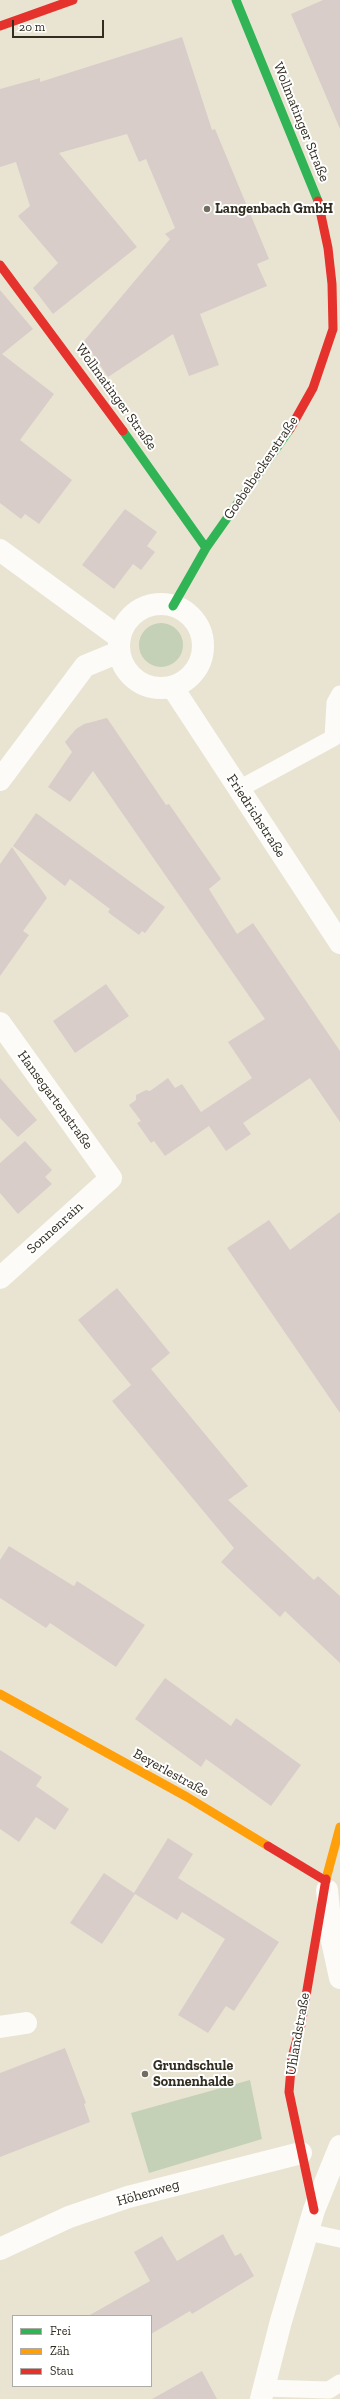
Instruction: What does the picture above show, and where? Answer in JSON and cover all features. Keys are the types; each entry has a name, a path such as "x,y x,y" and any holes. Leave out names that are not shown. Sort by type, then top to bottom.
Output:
{"street":[{"path":"0,26 73,0"},
{"name":"Wollmatinger Straße","path":"236,0 319,203 328,248 336,329"},
{"name":"Wollmatinger Straße","path":"0,265 80,370 206,548"},
{"name":"Goebelbeckerstraße","path":"174,606 206,548 287,434 312,388 336,329"},
{"path":"0,550 119,645"},
{"path":"159,604 174,606 184,611 198,628 202,639 203,650 195,671 187,680 173,688 156,688 138,681 127,672 119,645 124,625 134,614 146,607 159,604"},
{"path":"0,780 85,666 119,645"},
{"name":"Friedrichstraße","path":"173,688 340,943"},
{"name":"Hansegartenstraße","path":"0,1023 111,1178"},
{"name":"Sonnenrain","path":"0,1278 111,1178"},
{"name":"Beyerlestraße","path":"0,1694 187,1797 326,1881"},
{"name":"Uhlandstraße","path":"314,2210 289,2092 292,2057 301,2025 326,1881 340,1827"},
{"name":"Uhlandstraße","path":"326,1881 332,1941 340,1978"},
{"path":"0,2027 26,2023"},
{"name":"Uhlandstraße","path":"263,2394 314,2210 340,2146"},
{"name":"Höhenweg","path":"0,2249 69,2218 128,2197 301,2153"}],"lane":[{"path":"239,789 333,738 335,703 340,694"},
{"path":"308,2232 340,2239"},
{"name":"Uhlandstraße","path":"263,2394 329,2390 340,2383"}],"green space":[{"path":"161,623 173,627 179,633 183,645 179,657 173,663 161,667 149,663 143,657 139,645 143,633 149,627"},
{"path":"250,2080 262,2139 149,2173 131,2113"}],"building":[{"path":"323,0 340,0 340,129 291,14"},
{"path":"182,37 212,130 215,129 269,259 257,264 267,286 200,314 219,365 189,376 173,334 108,377 84,341 170,239 165,234 175,228 146,159 139,162 127,134 59,153 137,247 53,314 33,288 58,263 18,216 30,206 16,162 0,167 0,89 40,78 40,82"},
{"path":"0,290 33,329 2,354 54,394 20,440 72,480 39,524 25,514 21,519 0,503"},
{"path":"125,509 157,532 147,546 155,552 141,570 133,564 114,589 82,565"},
{"path":"107,718 166,805 169,804 221,879 209,889 237,934 253,923 340,1051 340,1122 310,1078 243,1123 251,1134 226,1151 209,1126 165,1156 154,1141 151,1143 137,1123 141,1121 129,1105 136,1100 136,1095 146,1090 150,1091 168,1078 175,1088 182,1084 201,1112 252,1078 228,1042 265,1019 93,771 70,802 48,787 72,752 65,742 76,729 84,724"},
{"path":"36,813 165,907 145,933 142,931 139,935 109,913 108,912 110,909 70,879 65,886 13,846"},
{"path":"12,847 47,898 23,931 29,935 0,976 0,864"},
{"path":"106,984 129,1016 75,1053 53,1021"},
{"path":"0,1078 37,1120 18,1137 0,1118"},
{"path":"25,1141 52,1170 45,1177 52,1184 18,1214 0,1193 0,1163"},
{"path":"340,1212 340,1413 227,1248 269,1220 290,1250"},
{"path":"117,1288 170,1353 151,1369 248,1486 228,1500 314,1580 318,1576 340,1596 340,1663 285,1611 280,1617 221,1562 234,1548 112,1401 131,1385 78,1320"},
{"path":"9,1546 72,1585 74,1586 77,1581 145,1625 116,1667 50,1623 46,1628 0,1598 0,1560"},
{"path":"165,1678 231,1726 236,1718 301,1765 271,1806 206,1759 201,1767 135,1719"},
{"path":"0,1750 42,1777 36,1786 69,1809 55,1830 36,1817 19,1842 0,1829"},
{"path":"168,1838 193,1854 178,1878 279,1942 234,2011 226,2006 208,2033 178,2015 225,1939 182,1912 177,1920 135,1894 102,1944 70,1923 104,1873 134,1893"},
{"path":"65,2048 86,2103 84,2104 90,2122 0,2157 0,2073"},
{"path":"223,2234 235,2256 241,2253 254,2276 192,2314 190,2311 152,2333 152,2315 90,2315 150,2281 134,2252 162,2236 177,2261"},
{"path":"202,2371 217,2399 152,2399"}],"traffic: fast":[{"path":"236,0 318,201"},
{"path":"173,606 206,548 290,429"},
{"path":"123,431 206,548"}],"traffic: slow":[{"path":"0,1694 187,1797 268,1846"},
{"path":"326,1879 340,1827"}],"traffic: jam":[{"path":"0,26 73,0"},
{"path":"290,429 313,388 333,329 332,284 328,248 318,201"},
{"path":"0,265 123,431"},
{"path":"268,1846 326,1881"},
{"path":"314,2210 289,2092 292,2057 301,2025 326,1879"}],"place":[{"name":"Langenbach GmbH","path":"207,209"},
{"name":"Grundschule Sonnenhalde","path":"145,2074"}]}
